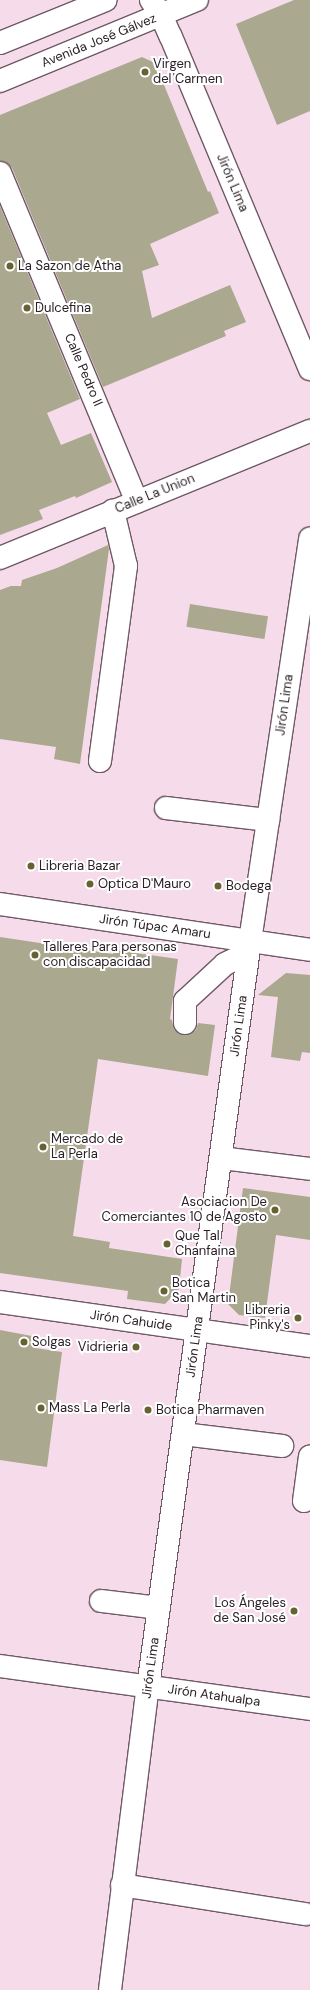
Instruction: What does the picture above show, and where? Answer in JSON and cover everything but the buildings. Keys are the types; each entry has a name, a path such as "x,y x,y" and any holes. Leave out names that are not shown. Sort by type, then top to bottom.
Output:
{"street":[{"path":"0,43 106,0"},
{"name":"Avenida José Gálvez","path":"0,81 156,7 197,0"},
{"name":"Jirón Lima","path":"156,7 310,369"},
{"name":"Calle Pedro II","path":"0,173 137,502"},
{"name":"Calle La Union","path":"0,558 310,431"},
{"path":"100,762 126,566 113,511"},
{"name":"Jirón Lima","path":"110,1990 148,1687 198,1330 249,947 310,541"},
{"path":"166,808 268,820"},
{"name":"Jirón Túpac Amaru","path":"0,904 249,947 310,950"},
{"path":"185,1023 186,1001 225,964 249,947"},
{"path":"221,1158 310,1169"},
{"name":"Jirón Cahuide","path":"0,1302 310,1346"},
{"path":"183,1434 282,1446"},
{"path":"304,1501 310,1456"},
{"path":"101,1601 159,1608"},
{"name":"Jirón Atahualpa","path":"0,1666 310,1709"},
{"path":"122,1886 306,1914"}],"place":[{"name":"Virgen del Carmen","path":"145,72"},
{"name":"La Sazon de Atha","path":"10,266"},
{"name":"Dulcefina","path":"27,308"},
{"name":"Libreria Bazar","path":"31,866"},
{"name":"Optica D'Mauro","path":"90,884"},
{"name":"Bodega","path":"218,886"},
{"name":"Talleres Para personas con discapacidad","path":"35,955"},
{"name":"Mercado de La Perla","path":"43,1147"},
{"name":"Asociacion De Comerciantes 10 de Agosto","path":"275,1210"},
{"name":"Que Tal Chanfaina","path":"167,1244"},
{"name":"Botica San Martin","path":"164,1291"},
{"name":"Libreria Pinky's","path":"298,1318"},
{"name":"Solgas","path":"24,1342"},
{"name":"Vidrieria","path":"136,1347"},
{"name":"Mass La Perla","path":"41,1408"},
{"name":"Botica Pharmaven","path":"148,1410"},
{"name":"Los Ángeles de San José","path":"294,1611"}]}
